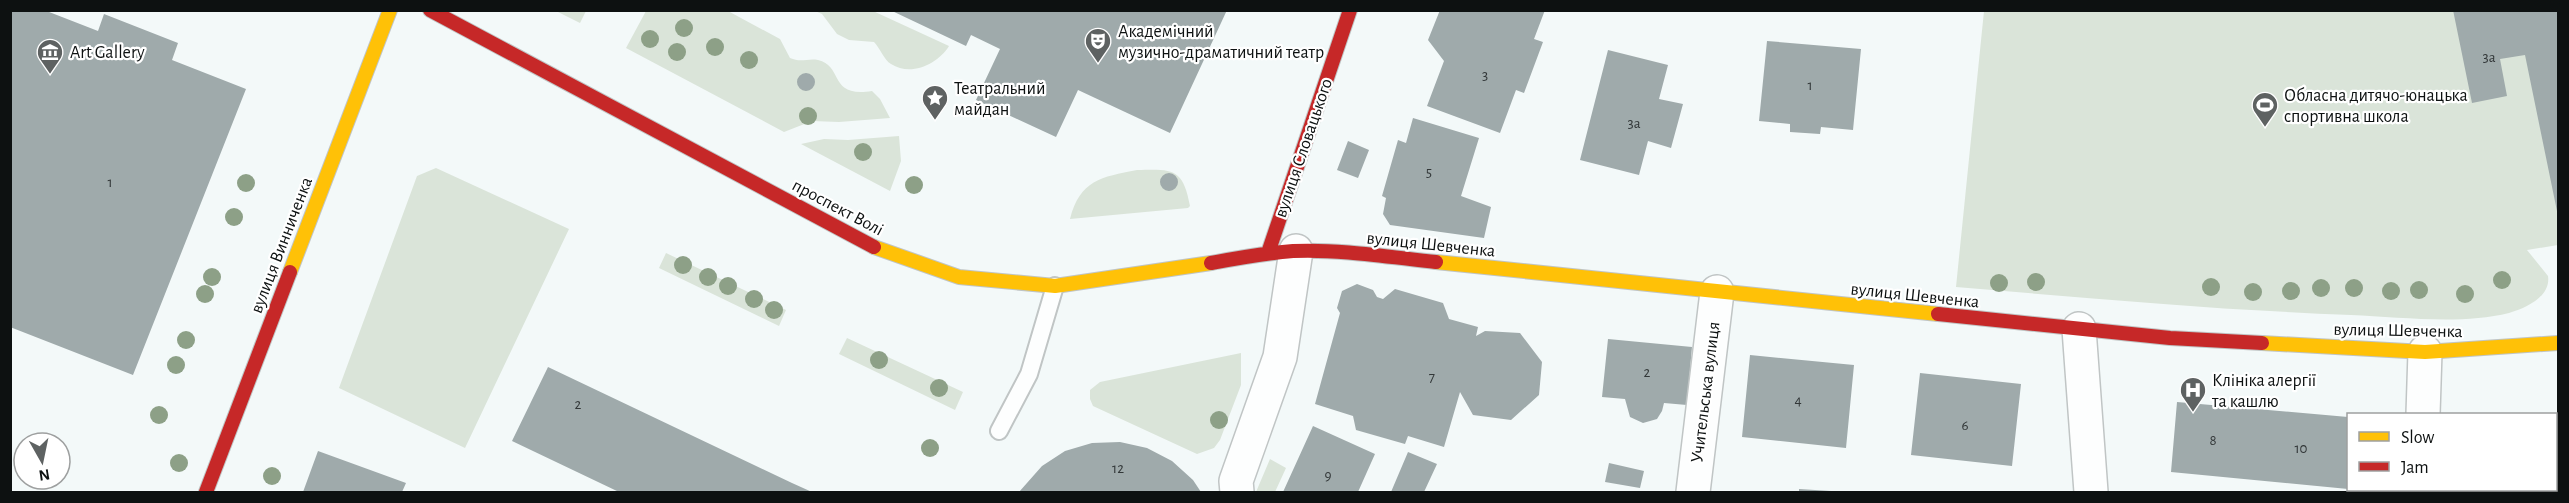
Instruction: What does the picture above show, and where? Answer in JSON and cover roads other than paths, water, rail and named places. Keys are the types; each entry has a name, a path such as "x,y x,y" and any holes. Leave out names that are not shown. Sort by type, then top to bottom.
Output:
{"main road":[{"name":"вулиця Винниченка","path":"206,492 390,10"},
{"name":"проспект Волі","path":"430,10 879,249 959,277 1055,286 1282,252"},
{"name":"вулиця Словацького","path":"1282,252 1304,141 1350,10"},
{"name":"вулиця Шевченка","path":"1282,252 1357,254 2170,338 2426,352 2559,343"}],"street":[{"name":"вулиця Словацького","path":"1237,492 1236,481 1280,357 1282,252"},
{"name":"Учительська вулиця","path":"1693,492 1717,292"},
{"path":"2079,329 2091,492"},
{"path":"2422,413 2426,352"}],"lane":[{"path":"999,431 1029,374 1055,286"}],"place":[{"name":"Академічний музично-драматичний театр","path":"1098,64"},
{"name":"Art Gallery","path":"50,75"},
{"name":"Театральний майдан","path":"935,121"},
{"name":"Обласна дитячо-юнацька спортивна школа","path":"2265,128"},
{"name":"Клініка алергії та кашлю","path":"2193,413"}]}
